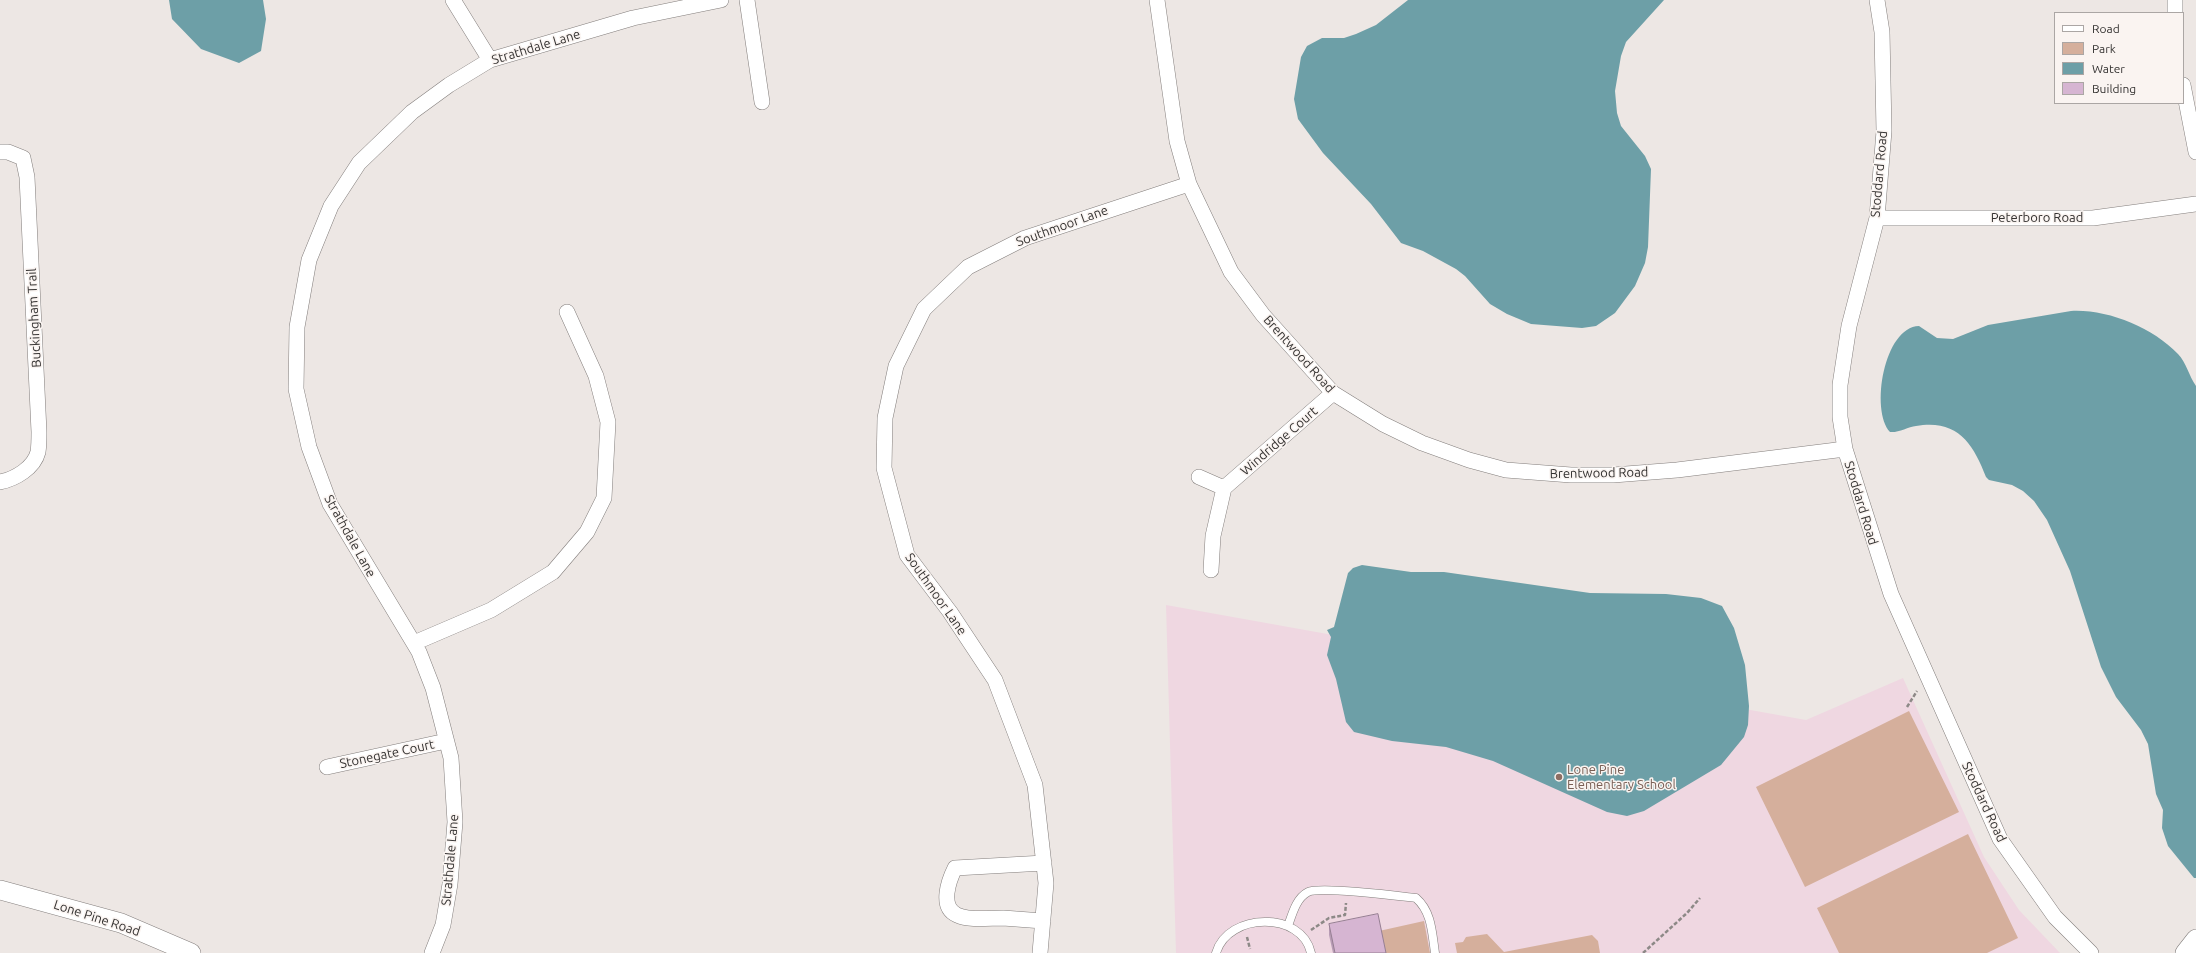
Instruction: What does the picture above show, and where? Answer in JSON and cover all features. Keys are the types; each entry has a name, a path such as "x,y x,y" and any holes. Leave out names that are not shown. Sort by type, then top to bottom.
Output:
{"street":[{"path":"454,0 490,60"},
{"name":"Strathdale Lane","path":"432,953 444,925 450,884 455,822 451,758 433,688 414,643 330,504 309,447 296,389 297,327 309,260 331,206 359,163 412,112 448,85 490,60 633,18 722,0"},
{"path":"747,0 762,102"},
{"name":"Brentwood Road","path":"1157,0 1177,141 1189,184 1231,272 1263,315 1333,393 1383,424 1422,443 1469,460 1514,471 1571,475 1621,474 1677,470 1845,449"},
{"name":"Stoddard Road","path":"1877,0 1882,32 1884,131 1877,218 1849,326 1840,385 1840,417 1845,449 1891,594 2000,839 2054,916 2091,953"},
{"path":"2175,0 2175,12"},
{"path":"2184,90 2196,152"},
{"name":"Buckingham Trail","path":"0,152 8,152 23,158 27,177 39,432 38,452 28,469 8,481 0,482"},
{"name":"Southmoor Lane","path":"1040,953 1046,883 1035,785 995,680 950,612 907,555 884,468 885,418 896,366 924,309 968,267 1025,238 1189,184"},
{"name":"Peterboro Road","path":"1877,218 2093,218 2196,204"},
{"path":"414,643 490,610 553,572 587,532 604,498 608,422 596,376 567,312"},
{"name":"Windridge Court","path":"1224,488 1333,393"},
{"path":"1199,477 1224,488 1213,536 1211,570"},
{"name":"Stonegate Court","path":"327,767 446,741"},
{"path":"1043,921 975,918 956,915 950,909 947,898 948,884 955,868 1044,863"},
{"name":"Lone Pine Road","path":"0,890 121,923 191,953"},
{"path":"2185,953 2196,939"}],"lane":[{"path":"1288,926 1300,899 1309,892 1347,892 1416,898 1424,904 1429,915 1436,953"},
{"path":"1216,953 1227,936 1242,926 1256,922 1270,921 1288,926 1303,938 1311,953"}],"path":[{"path":"1310,930 1322,921 1336,916 1345,915 1347,892"},
{"path":"1642,953 1687,913 1700,898"}],"shaded area":[{"name":"Lone Pine Elementary School","path":"1166,605 1806,720 1903,678 1984,857 2019,910 2060,953 1176,953"}],"green space":[{"path":"1909,711 1959,812 1805,887 1756,787"},
{"path":"1968,834 2018,938 1987,953 1839,953 1817,908"},
{"path":"1424,921 1430,953 1384,953 1379,931"},
{"path":"1487,934 1504,952 1592,935 1598,941 1600,953 1457,953 1455,943 1463,942 1466,937"}],"water":[{"path":"169,0 263,0 266,19 261,51 239,63 201,49 172,19"},
{"path":"1408,0 1664,0 1626,42 1621,56 1615,91 1617,113 1621,126 1645,156 1651,169 1648,247 1645,263 1635,286 1615,313 1596,326 1582,328 1531,324 1507,314 1490,304 1465,276 1456,269 1423,251 1401,243 1371,204 1323,153 1298,119 1294,99 1301,57 1307,46 1322,38 1344,38 1376,25"},
{"path":"2071,311 2099,313 2142,328 2167,344 2181,357 2196,386 2196,878 2194,878 2168,846 2162,828 2163,810 2156,794 2148,744 2141,730 2116,697 2101,667 2070,571 2047,520 2034,501 2023,491 2012,485 1989,480 1969,444 1962,436 1953,430 1942,426 1930,425 1916,426 1896,432 1890,432 1884,421 1881,406 1881,389 1884,371 1889,354 1897,340 1907,330 1919,326 1937,338 1953,339 1988,325"},
{"path":"1362,565 1411,572 1444,572 1590,593 1666,594 1701,598 1722,606 1734,628 1745,665 1749,706 1748,725 1744,737 1721,765 1644,811 1627,816 1607,812 1493,761 1446,747 1392,741 1354,732 1346,722 1336,679 1327,655 1331,637 1327,630 1334,627 1348,573 1353,568"}],"building":[{"path":"1378,914 1386,953 1335,953 1329,924"}],"place":[{"name":"Lone Pine Elementary School","path":"1559,777"}]}
